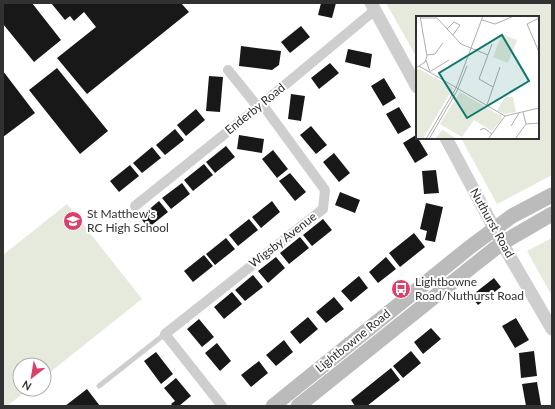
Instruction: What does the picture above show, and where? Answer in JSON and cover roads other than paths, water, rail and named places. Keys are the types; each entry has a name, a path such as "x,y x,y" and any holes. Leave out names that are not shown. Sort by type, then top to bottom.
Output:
{"main road":[{"name":"Lightbowne Road","path":"273,406 495,228 512,216 552,195"},
{"name":"Lightbowne Road","path":"298,406 474,264 502,243 552,214"}],"street":[{"path":"373,7 416,84"},
{"name":"Enderby Road","path":"135,206 260,106 373,7"},
{"name":"Wigsby Avenue","path":"165,334 323,209 325,190 260,106 228,70"},
{"name":"Nuthurst Road","path":"447,139 502,243 552,329"},
{"path":"165,334 222,406"}],"lane":[{"path":"98,386 165,334"}],"place":[{"name":"St Matthew's RC High School","path":"73,221"},
{"name":"Lightbowne Road/Nuthurst Road","path":"401,289"}]}
